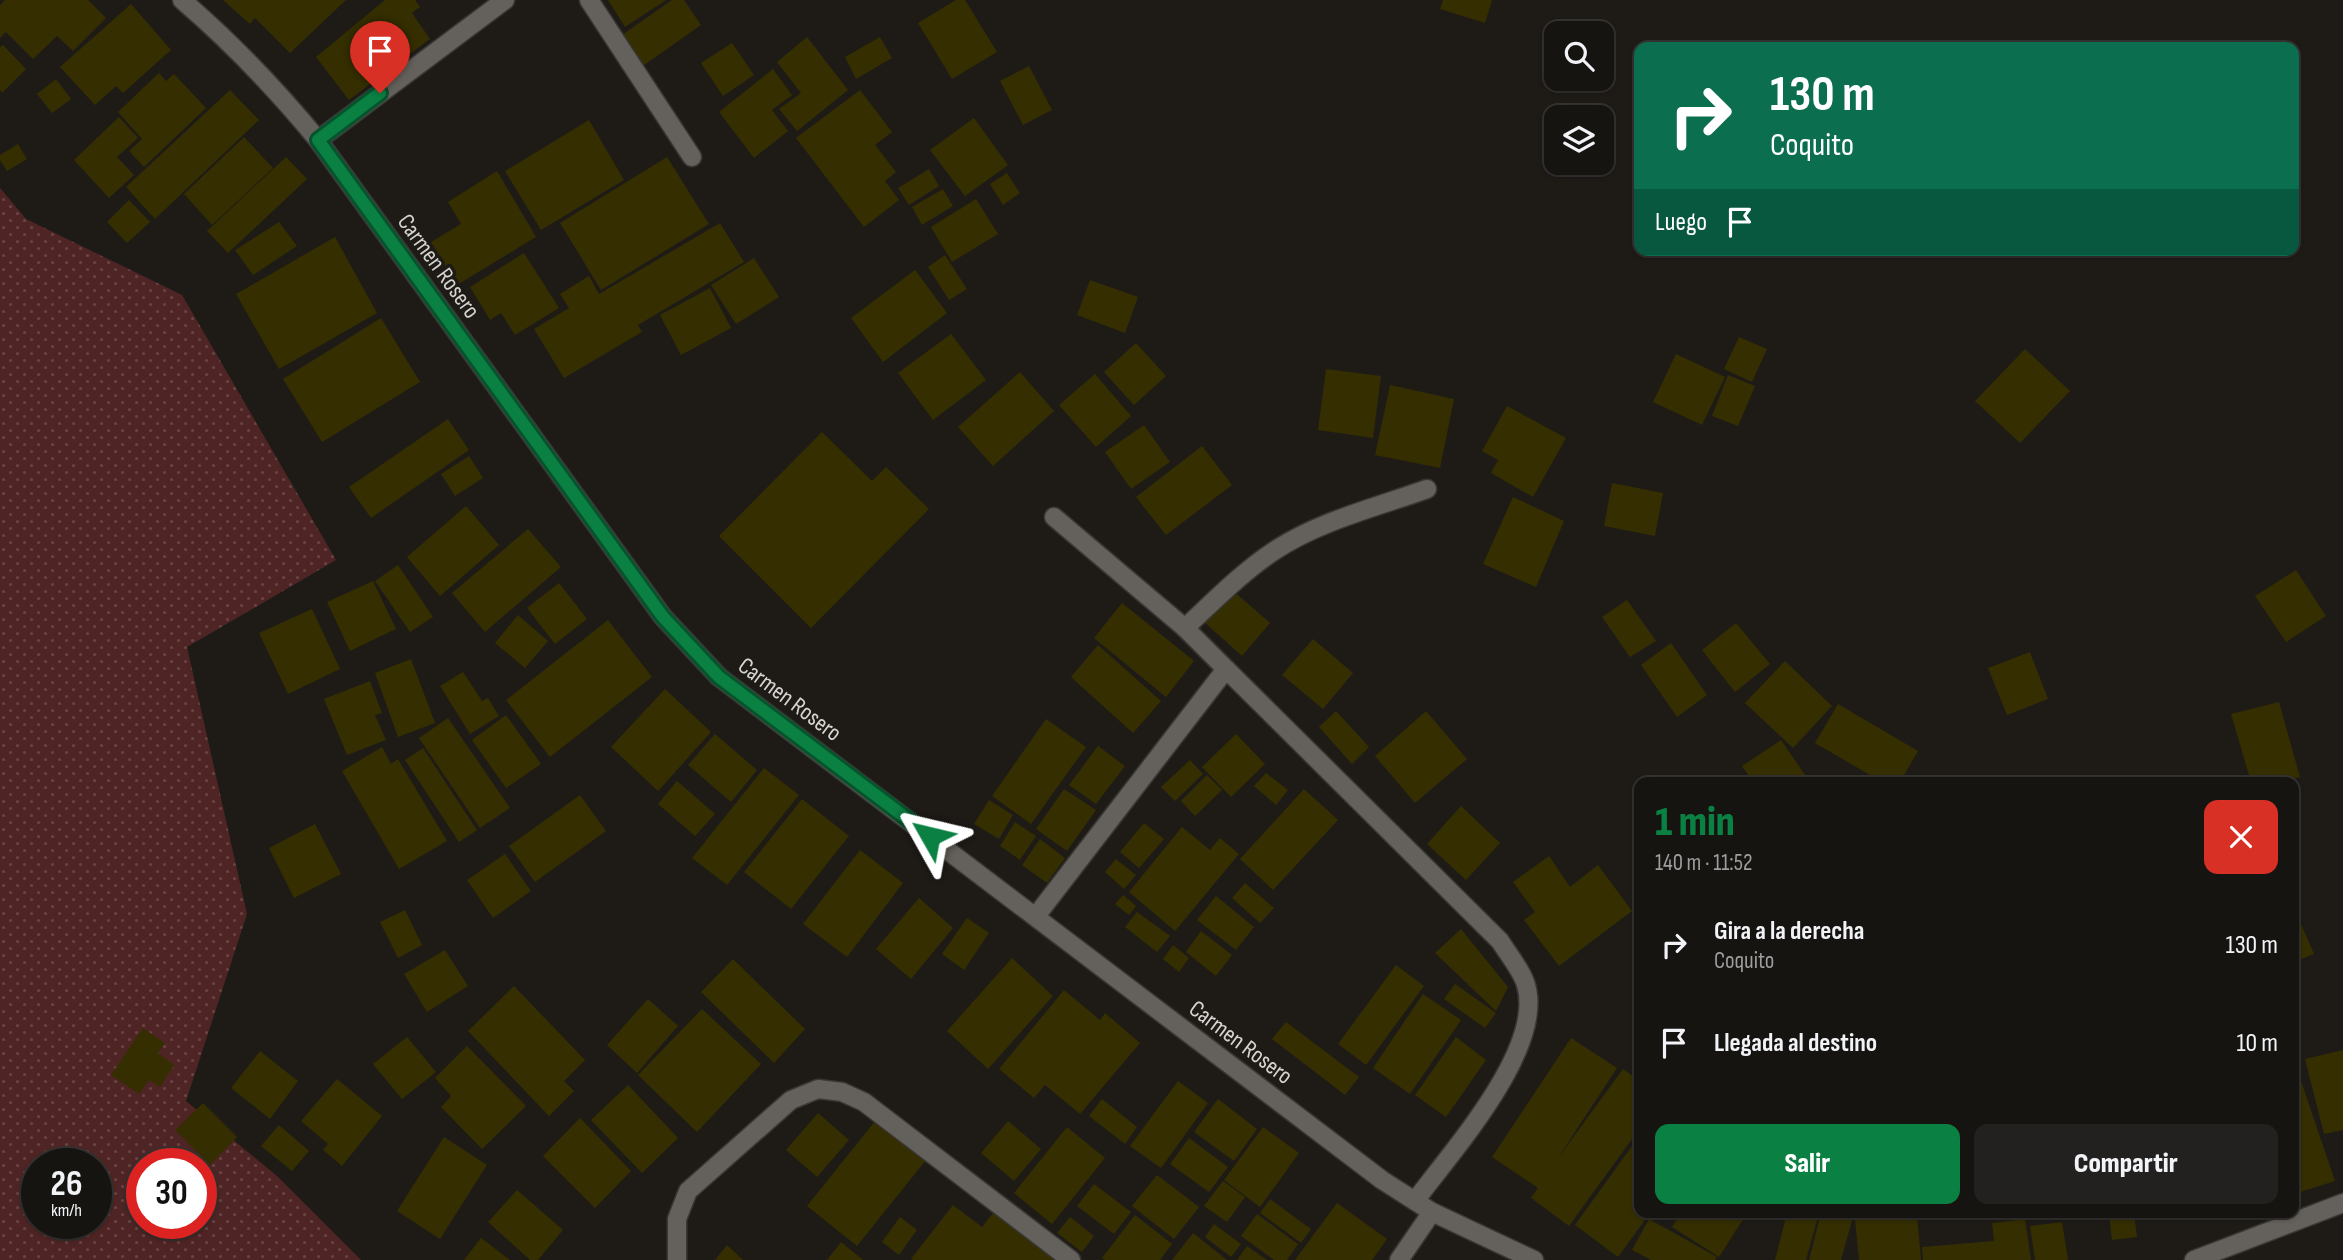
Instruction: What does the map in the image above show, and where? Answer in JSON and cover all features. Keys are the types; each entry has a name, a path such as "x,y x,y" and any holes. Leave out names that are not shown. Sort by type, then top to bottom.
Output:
{"street":[{"name":"Carmen Rosero","path":"182,0 223,35 274,87 318,140 663,617 719,677 1382,1180 1432,1212 1535,1260"},
{"path":"318,140 505,0"},
{"path":"589,0 692,157"},
{"path":"1185,628 1241,575 1276,550 1314,530 1427,489"},
{"path":"1055,517 1185,628 1500,941 1526,982 1529,1016 1517,1057 1497,1090 1415,1201"},
{"path":"1036,916 1226,669"},
{"path":"677,1260 677,1219 688,1191 791,1100 818,1089 842,1092 864,1102 1071,1260"},
{"path":"2194,1260 2343,1203"},
{"path":"1398,1260 1432,1212"}],"shaded area":[{"path":"0,188 26,219 182,295 336,560 187,647 247,914 186,1101 277,1176 361,1260 0,1260"}],"building":[{"path":"5,0 88,0 106,18 73,51 57,36 33,59 6,32 0,38 0,5"},
{"path":"223,0 346,0 290,53 255,18 250,24"},
{"path":"385,0 415,0 420,7 412,13 430,39 349,100 316,57"},
{"path":"608,0 666,0 625,27"},
{"path":"672,0 684,0 701,25 640,68 619,37"},
{"path":"956,0 965,0 997,52 952,79 918,23"},
{"path":"1443,0 1492,0 1485,23 1440,9"},
{"path":"131,4 171,50 123,93 116,86 95,105 60,67"},
{"path":"807,37 848,90 797,131 779,109 801,93 777,62"},
{"path":"880,37 892,58 856,79 845,57"},
{"path":"732,43 754,75 723,96 701,63"},
{"path":"3,45 26,69 2,93 0,47"},
{"path":"1029,66 1052,110 1023,125 1000,81"},
{"path":"773,69 792,95 772,110 788,131 754,158 719,112"},
{"path":"159,73 166,81 174,74 206,108 144,167 129,151 142,139 118,112"},
{"path":"56,79 71,99 52,113 37,94"},
{"path":"230,90 259,120 155,219 126,187"},
{"path":"860,90 892,132 875,145 896,172 885,181 899,200 864,227 796,138"},
{"path":"119,117 138,138 117,157 134,175 109,198 74,160"},
{"path":"974,118 1008,165 965,196 930,150"},
{"path":"589,120 624,180 541,230 505,171"},
{"path":"244,137 273,168 212,225 184,194"},
{"path":"18,144 27,159 7,171 0,155"},
{"path":"286,157 307,179 228,253 207,231"},
{"path":"667,157 709,224 601,290 560,223"},
{"path":"929,169 939,186 909,205 898,188"},
{"path":"497,171 536,237 457,285 431,242 461,224 448,202"},
{"path":"1007,173 1020,193 1003,205 990,184"},
{"path":"943,189 953,206 922,225 912,207"},
{"path":"976,199 998,234 952,262 931,227"},
{"path":"129,200 150,222 127,243 107,222"},
{"path":"279,222 297,246 253,275 235,250"},
{"path":"720,223 744,262 638,325 642,332 564,378 534,329 569,308 560,294 589,276 599,294"},
{"path":"335,237 377,313 279,369 236,294"},
{"path":"524,253 559,308 515,335 501,313 490,320 470,287"},
{"path":"945,255 967,289 949,300 928,267"},
{"path":"754,258 779,297 736,324 711,285"},
{"path":"915,270 947,313 883,362 851,318"},
{"path":"1090,280 1138,297 1125,333 1077,315"},
{"path":"710,288 731,328 681,355 660,315"},
{"path":"381,318 420,382 322,442 283,379"},
{"path":"951,334 986,380 933,420 898,373"},
{"path":"1739,337 1767,349 1752,382 1724,369"},
{"path":"1136,343 1166,376 1134,405 1104,372"},
{"path":"2025,349 2070,391 2020,443 1975,401"},
{"path":"1676,354 1725,377 1702,425 1653,402"},
{"path":"1326,369 1381,376 1373,438 1318,430"},
{"path":"1020,372 1054,411 993,466 958,427"},
{"path":"1095,374 1131,416 1096,447 1059,405"},
{"path":"1728,375 1755,386 1738,426 1712,416"},
{"path":"1390,385 1454,399 1440,468 1375,455"},
{"path":"1507,406 1566,438 1533,497 1491,473 1498,460 1482,451"},
{"path":"448,419 469,450 371,518 349,487"},
{"path":"1144,425 1170,462 1131,489 1105,452"},
{"path":"822,432 872,481 886,467 929,509 811,628 719,536"},
{"path":"1202,446 1232,485 1166,535 1136,497"},
{"path":"469,456 483,478 455,496 441,474"},
{"path":"1612,483 1663,493 1655,536 1604,526"},
{"path":"1513,497 1564,521 1536,587 1483,564"},
{"path":"466,506 499,545 440,596 407,557"},
{"path":"528,529 561,567 485,632 452,593"},
{"path":"398,565 433,617 410,632 375,581"},
{"path":"2296,570 2326,616 2286,642 2255,596"},
{"path":"373,581 396,629 350,651 327,602"},
{"path":"559,583 587,619 555,644 527,608"},
{"path":"1231,589 1270,623 1242,656 1203,621"},
{"path":"1627,600 1656,641 1630,657 1602,617"},
{"path":"1122,603 1194,661 1166,697 1094,638"},
{"path":"312,609 340,669 288,694 259,633"},
{"path":"518,615 548,641 525,668 495,643"},
{"path":"608,620 652,677 550,757 506,700"},
{"path":"1736,623 1770,664 1735,692 1702,650"},
{"path":"1313,639 1353,673 1323,709 1282,675"},
{"path":"1671,643 1707,695 1677,717 1641,665"},
{"path":"1098,645 1161,701 1133,733 1071,677"},
{"path":"2030,652 2048,699 2007,715 1988,668"},
{"path":"411,659 435,723 398,737 375,673"},
{"path":"1785,661 1832,706 1793,748 1745,703"},
{"path":"463,672 482,701 488,698 499,716 470,734 440,686"},
{"path":"370,681 382,713 375,715 386,740 347,755 324,699"},
{"path":"665,689 711,732 658,791 611,747"},
{"path":"2279,702 2300,777 2250,777 2231,714"},
{"path":"1838,704 1918,751 1903,777 1873,777 1815,743"},
{"path":"1336,711 1369,747 1352,764 1319,727"},
{"path":"1426,711 1467,759 1415,803 1375,756"},
{"path":"506,715 541,764 506,788 472,740"},
{"path":"448,718 510,808 480,828 419,738"},
{"path":"1046,719 1086,747 1031,824 992,796"},
{"path":"715,734 757,770 731,802 688,765"},
{"path":"1236,734 1265,764 1231,797 1202,767"},
{"path":"1781,740 1807,777 1750,777 1742,766"},
{"path":"1098,746 1125,766 1096,804 1069,785"},
{"path":"382,747 391,764 398,759 447,841 399,869 342,771"},
{"path":"423,748 477,830 459,842 405,760"},
{"path":"1190,760 1203,774 1175,801 1161,787"},
{"path":"764,768 799,795 727,885 692,858"},
{"path":"1266,773 1288,790 1276,805 1254,786"},
{"path":"1207,775 1222,790 1195,816 1181,801"},
{"path":"677,781 715,814 695,836 658,804"},
{"path":"1064,789 1096,810 1067,851 1036,829"},
{"path":"1304,789 1338,820 1273,890 1240,859"},
{"path":"580,795 606,831 535,882 509,846"},
{"path":"802,799 849,836 791,909 744,872"},
{"path":"989,800 1013,815 999,839 974,824"},
{"path":"1461,806 1500,843 1466,880 1427,844"},
{"path":"1015,822 1036,836 1020,860 1000,846"},
{"path":"1144,823 1164,839 1139,868 1120,852"},
{"path":"315,824 341,874 294,898 269,848"},
{"path":"1182,827 1210,850 1220,838 1239,854 1175,931 1129,892"},
{"path":"1040,839 1065,858 1047,883 1022,865"},
{"path":"860,850 903,883 847,957 803,924"},
{"path":"505,854 531,891 493,918 467,880"},
{"path":"1549,856 1570,887 1598,865 1632,911 1559,966 1524,920 1535,912 1513,882"},
{"path":"1116,859 1136,875 1124,889 1105,872"},
{"path":"1245,883 1274,908 1260,923 1232,898"},
{"path":"1123,895 1136,906 1129,915 1115,904"},
{"path":"1216,896 1254,927 1236,950 1197,920"},
{"path":"919,898 953,928 911,979 876,949"},
{"path":"405,910 422,945 398,958 380,922"},
{"path":"1137,912 1170,936 1157,952 1125,927"},
{"path":"967,918 989,933 964,970 942,954"},
{"path":"2299,920 2314,954 2299,960"},
{"path":"1461,929 1508,987 1496,1011 1435,953"},
{"path":"1201,931 1232,955 1216,976 1186,952"},
{"path":"1173,945 1189,958 1179,972 1163,959"},
{"path":"445,950 468,986 427,1012 404,974"},
{"path":"1012,958 1053,996 988,1069 947,1031"},
{"path":"733,959 805,1029 774,1063 701,992"},
{"path":"1396,965 1424,986 1366,1065 1338,1044"},
{"path":"1455,984 1496,1013 1485,1028 1444,999"},
{"path":"514,986 585,1060 564,1081 574,1091 549,1116 468,1031"},
{"path":"1064,990 1100,1020 1105,1013 1140,1043 1080,1114 1045,1085 1034,1098 999,1069"},
{"path":"1423,994 1461,1020 1410,1094 1373,1068"},
{"path":"648,999 678,1026 637,1073 607,1045"},
{"path":"702,1009 761,1064 697,1132 638,1075"},
{"path":"1286,1022 1359,1077 1345,1095 1272,1039"},
{"path":"143,1028 165,1043 158,1053 174,1065 160,1087 149,1080 139,1094 111,1075"},
{"path":"407,1037 436,1072 402,1099 373,1064"},
{"path":"1456,1037 1486,1060 1446,1117 1415,1095"},
{"path":"1571,1038 1617,1068 1558,1158 1623,1069 1634,1077 1634,1136 1569,1226 1531,1198 1538,1188 1492,1157"},
{"path":"467,1046 526,1106 482,1149 441,1107 451,1096 435,1078"},
{"path":"2343,1050 2343,1130 2324,1134 2305,1059"},
{"path":"260,1051 298,1081 270,1119 231,1088"},
{"path":"2299,1075 2335,1181 2299,1192"},
{"path":"337,1079 382,1116 342,1166 323,1150 328,1144 301,1121"},
{"path":"1178,1081 1208,1103 1161,1168 1130,1146"},
{"path":"628,1085 678,1138 642,1173 591,1120"},
{"path":"1102,1099 1137,1127 1125,1144 1089,1116"},
{"path":"1218,1099 1257,1129 1234,1161 1194,1132"},
{"path":"203,1103 237,1137 217,1158 217,1148 193,1148 175,1130"},
{"path":"818,1113 849,1140 817,1177 786,1150"},
{"path":"580,1118 631,1171 595,1208 543,1156"},
{"path":"876,1120 926,1160 857,1246 807,1206"},
{"path":"1008,1121 1041,1149 1014,1181 981,1153"},
{"path":"279,1125 309,1151 292,1171 261,1146"},
{"path":"1067,1127 1105,1158 1052,1224 1014,1193"},
{"path":"1263,1127 1299,1153 1260,1207 1224,1180"},
{"path":"444,1137 487,1165 440,1239 397,1211"},
{"path":"1189,1138 1228,1167 1209,1192 1170,1164"},
{"path":"1634,1143 1634,1218 1646,1218 1618,1257 1575,1225"},
{"path":"1157,1175 1199,1207 1174,1239 1132,1206"},
{"path":"1223,1181 1245,1197 1227,1222 1204,1206"},
{"path":"1094,1184 1131,1212 1114,1234 1077,1206"},
{"path":"517,1190 563,1230 538,1260 530,1260 488,1222"},
{"path":"1270,1199 1311,1229 1301,1243 1260,1213"},
{"path":"1337,1203 1387,1239 1372,1260 1295,1260"},
{"path":"953,1205 982,1227 996,1209 1060,1260 911,1259"},
{"path":"1257,1214 1298,1244 1287,1260 1274,1260 1241,1236"},
{"path":"1135,1215 1172,1244 1160,1260 1102,1258"},
{"path":"900,1217 917,1230 899,1255 882,1242"},
{"path":"1070,1217 1094,1236 1082,1252 1057,1233"},
{"path":"1678,1218 1744,1218 1719,1257 1672,1227"},
{"path":"1786,1218 1818,1218 1806,1260 1775,1260"},
{"path":"1820,1218 1853,1218 1841,1260 1809,1260"},
{"path":"1917,1218 1921,1260 1859,1260 1855,1220"},
{"path":"2109,1218 2135,1218 2137,1237 2112,1240"},
{"path":"1649,1219 1717,1257 1715,1260 1651,1260 1632,1250"},
{"path":"2025,1219 2031,1260 1923,1260 1922,1247 1994,1241 1992,1223"},
{"path":"2062,1222 2068,1260 2035,1260 2030,1226"},
{"path":"1214,1224 1241,1244 1231,1257 1205,1237"},
{"path":"1193,1233 1227,1260 1172,1260"},
{"path":"481,1238 510,1260 464,1260"},
{"path":"841,1242 863,1260 827,1260"},
{"path":"727,1245 743,1260 715,1260"},
{"path":"1247,1246 1267,1260 1237,1260"}],"route":[{"path":"380,93 318,140 663,617 719,677 930,836"}]}
